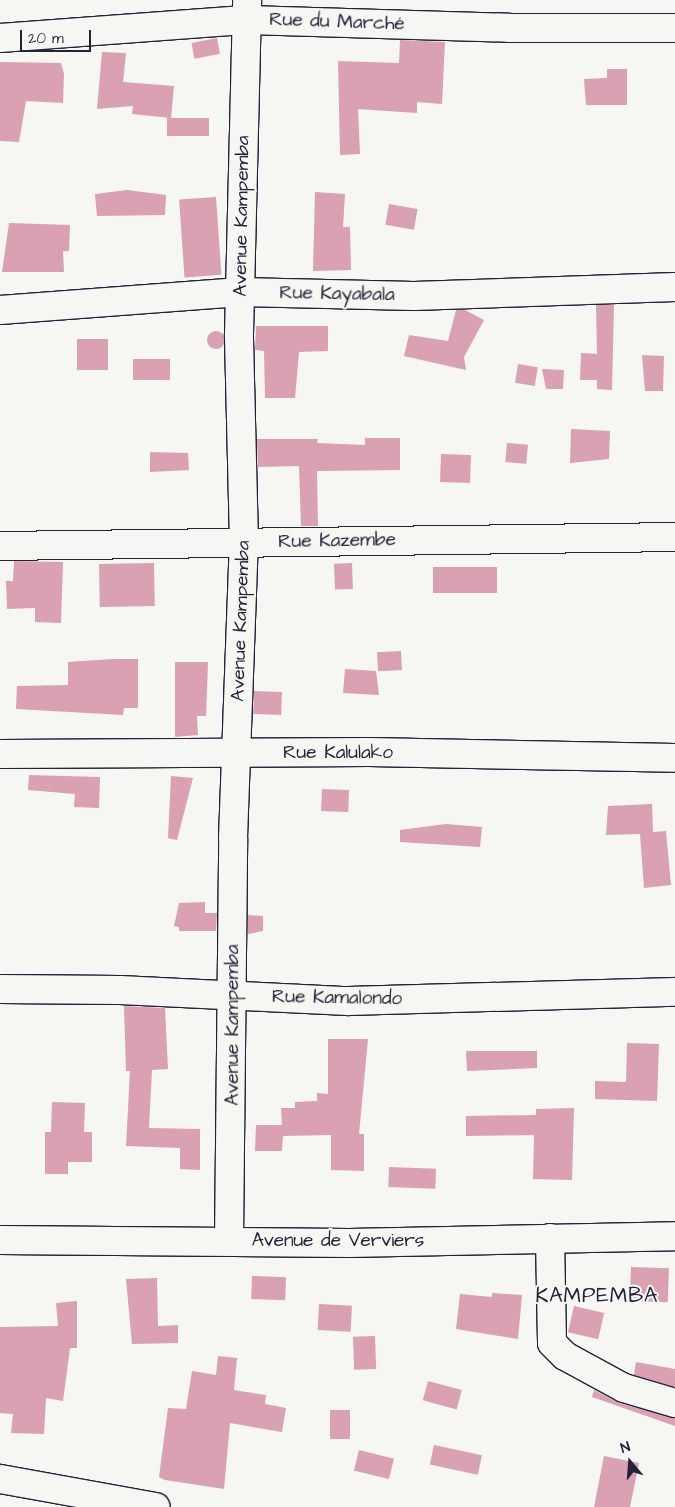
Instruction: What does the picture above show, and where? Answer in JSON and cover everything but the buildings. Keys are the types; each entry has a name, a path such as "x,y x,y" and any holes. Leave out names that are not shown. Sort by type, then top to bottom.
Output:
{"street":[{"name":"Rue du Marché","path":"0,38 247,10 509,28 675,28"},
{"name":"Avenue Kampemba","path":"229,1241 233,994 233,838 238,753 244,543 240,292 247,10"},
{"name":"Rue Kayabala","path":"0,310 240,292 414,296 675,287"},
{"name":"Rue Kazembe","path":"0,546 675,537"},
{"name":"Rue Kalulako","path":"0,754 238,753 675,758"},
{"name":"Rue Kamalondo","path":"0,989 233,994 348,1001 675,992"},
{"name":"Avenue de Verviers","path":"0,1240 229,1241 675,1236"},
{"path":"550,1238 552,1343 564,1356 624,1388 675,1403"},
{"path":"0,1478 155,1507"}],"district":[{"name":"KAMPEMBA","path":"597,1296"}]}
